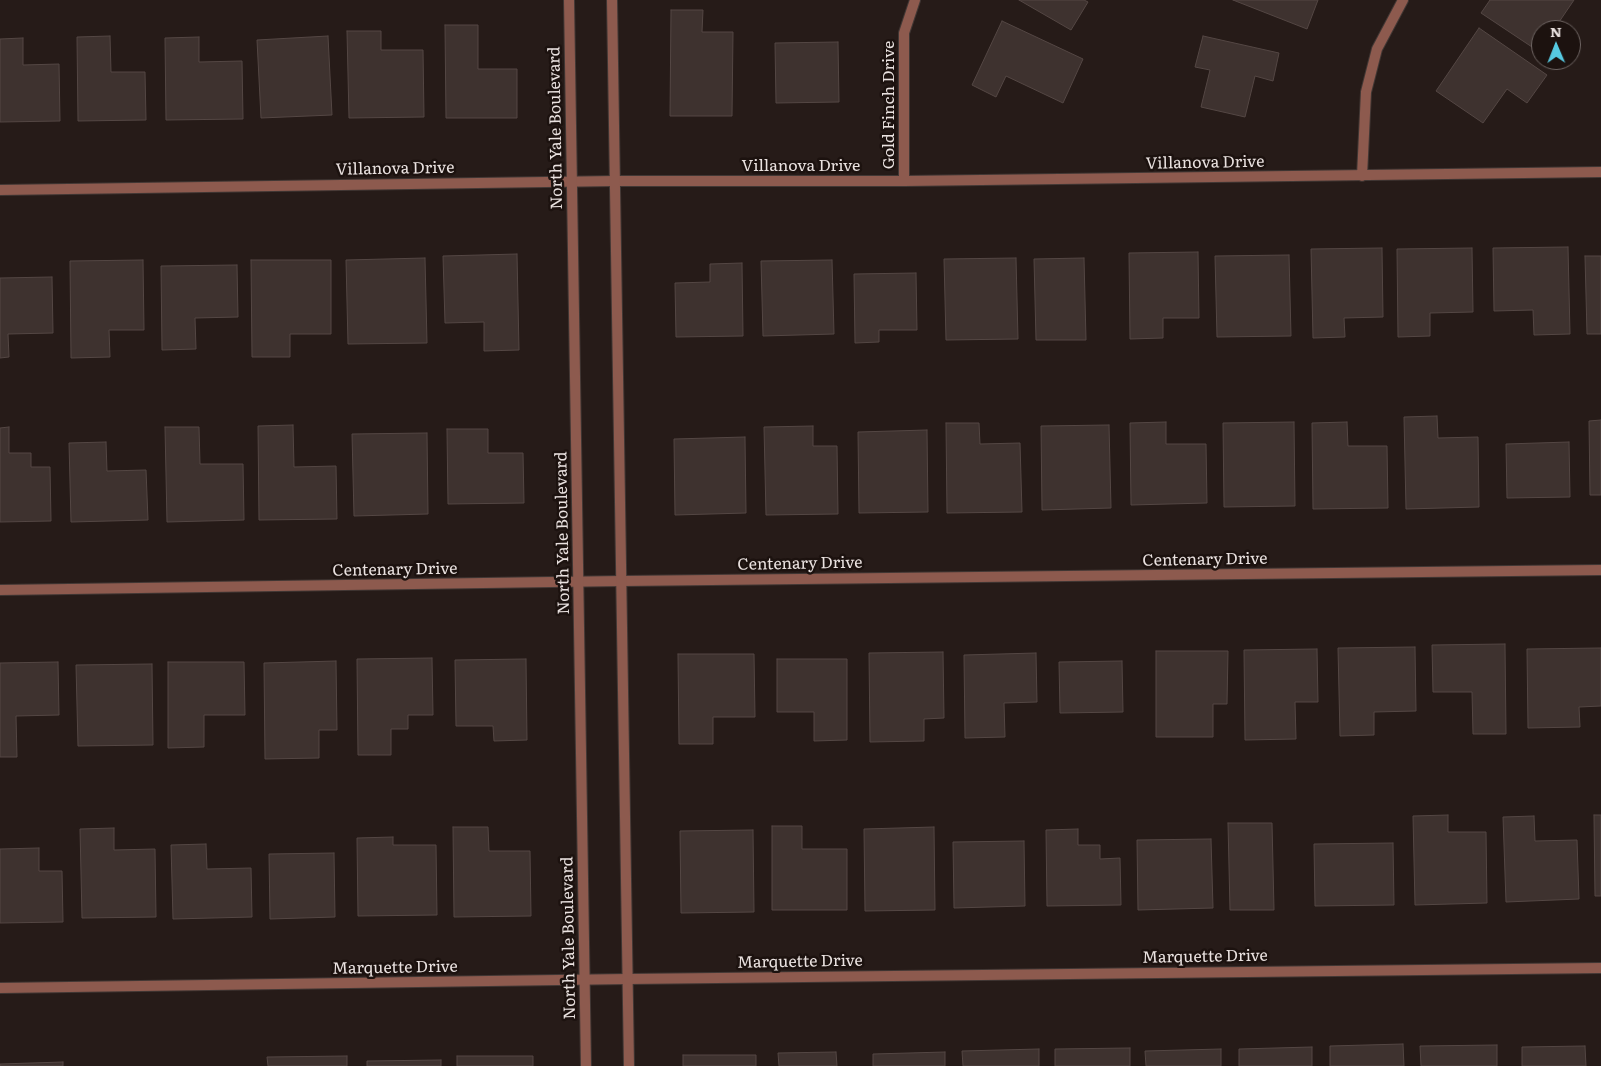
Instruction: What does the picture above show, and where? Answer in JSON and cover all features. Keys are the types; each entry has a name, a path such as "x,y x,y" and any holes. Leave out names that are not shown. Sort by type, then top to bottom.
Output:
{"street":[{"name":"North Yale Boulevard","path":"569,0 586,1066"},
{"path":"612,0 629,1066"},
{"name":"Gold Finch Drive","path":"904,182 904,33 915,0"},
{"path":"1362,176 1366,92 1377,49 1403,0"},
{"name":"Villanova Drive","path":"0,190 615,181 904,182 1601,172"},
{"name":"Centenary Drive","path":"0,590 1601,570"},
{"name":"Marquette Drive","path":"0,988 1601,968"}],"building":[{"path":"1019,0 1084,0 1088,2 1071,30"},
{"path":"1233,0 1318,0 1307,29"},
{"path":"1490,0 1574,0 1560,20 1531,20 1531,46 1481,13"},
{"path":"671,10 703,10 702,32 733,32 732,116 670,116"},
{"path":"1002,21 1083,59 1063,103 1006,76 996,97 972,85"},
{"path":"445,25 478,25 478,69 517,69 517,118 446,118"},
{"path":"1479,28 1531,64 1531,70 1540,70 1547,75 1527,103 1507,89 1483,123 1436,91"},
{"path":"347,31 381,31 381,50 423,50 424,117 349,118"},
{"path":"110,36 111,72 145,72 146,120 78,121 77,37"},
{"path":"328,36 332,115 261,118 257,40"},
{"path":"1203,36 1279,53 1273,81 1255,76 1245,117 1201,107 1210,70 1195,67"},
{"path":"199,37 199,62 242,61 243,119 166,120 165,38"},
{"path":"23,38 23,65 59,64 60,121 0,122 0,39"},
{"path":"838,42 839,102 776,103 775,43"},
{"path":"1568,247 1570,334 1534,335 1533,310 1494,311 1493,248"},
{"path":"1382,248 1383,317 1344,318 1345,337 1313,338 1311,249"},
{"path":"1472,248 1473,312 1430,313 1430,336 1398,337 1397,249"},
{"path":"1198,252 1199,318 1163,318 1163,338 1130,339 1129,253"},
{"path":"517,254 519,350 484,351 484,322 445,323 443,256"},
{"path":"1289,255 1291,336 1217,337 1215,256"},
{"path":"1585,256 1601,256 1601,334 1587,334"},
{"path":"425,258 427,343 348,344 346,260"},
{"path":"1016,258 1018,339 946,340 944,259"},
{"path":"1084,258 1086,340 1036,340 1034,259"},
{"path":"143,260 144,330 109,330 110,357 71,358 70,261"},
{"path":"251,260 331,260 331,334 290,334 290,357 252,357"},
{"path":"832,260 834,334 763,336 761,261"},
{"path":"742,263 743,336 676,337 675,283 710,282 710,264"},
{"path":"237,265 238,317 195,318 196,349 162,350 161,266"},
{"path":"916,273 917,330 879,330 879,342 855,343 854,274"},
{"path":"52,277 53,333 8,334 9,357 0,358 0,278"},
{"path":"1437,416 1438,438 1478,437 1479,507 1406,509 1404,417"},
{"path":"1601,420 1601,495 1590,495 1589,421"},
{"path":"1166,422 1166,444 1206,444 1207,503 1131,505 1130,423"},
{"path":"1294,422 1295,506 1224,507 1223,423"},
{"path":"1347,422 1348,446 1387,446 1388,508 1313,509 1312,423"},
{"path":"946,423 979,423 980,444 1020,443 1022,512 947,513"},
{"path":"293,425 294,467 336,466 337,519 259,520 258,426"},
{"path":"1109,425 1111,508 1042,510 1041,426"},
{"path":"813,426 813,446 837,446 838,514 766,515 764,427"},
{"path":"9,427 9,453 31,453 31,467 50,467 51,521 0,522 0,428"},
{"path":"165,427 199,427 200,464 243,464 244,520 167,522"},
{"path":"447,429 488,429 488,453 523,453 524,503 448,504"},
{"path":"927,430 928,512 859,513 858,432"},
{"path":"427,433 428,514 354,516 352,434"},
{"path":"745,437 746,513 675,515 674,439"},
{"path":"106,442 107,471 146,470 148,520 71,522 69,443"},
{"path":"1569,442 1570,497 1507,498 1506,444"},
{"path":"1505,644 1506,734 1473,734 1472,692 1433,692 1432,645"},
{"path":"1415,647 1416,711 1374,712 1374,735 1340,736 1338,648"},
{"path":"1601,648 1601,706 1579,707 1580,727 1528,728 1527,649"},
{"path":"1317,649 1318,702 1295,702 1296,739 1245,740 1244,650"},
{"path":"1156,651 1228,651 1227,704 1213,704 1213,737 1156,737"},
{"path":"943,652 944,718 924,719 924,741 870,742 869,653"},
{"path":"1036,653 1037,702 1004,703 1005,737 965,738 964,655"},
{"path":"678,654 754,654 755,717 713,717 713,744 679,744"},
{"path":"432,658 433,715 408,715 408,729 391,729 391,755 358,755 357,659"},
{"path":"526,659 527,740 494,741 493,726 456,726 455,660"},
{"path":"777,659 847,659 847,740 814,741 814,712 777,712"},
{"path":"336,661 337,730 319,730 319,758 265,759 264,663"},
{"path":"1122,661 1123,712 1060,713 1059,662"},
{"path":"58,662 59,715 16,716 17,757 0,757 0,663"},
{"path":"168,662 244,662 245,715 204,715 204,747 168,748"},
{"path":"152,664 153,745 78,746 76,665"},
{"path":"1448,815 1448,832 1486,832 1487,903 1415,905 1413,816"},
{"path":"1594,815 1601,815 1601,896 1595,896"},
{"path":"1534,816 1535,841 1577,840 1579,899 1506,902 1503,817"},
{"path":"1228,823 1272,823 1274,910 1230,910"},
{"path":"772,826 802,826 802,849 847,849 847,910 772,910"},
{"path":"453,827 488,827 489,851 530,851 531,916 454,917"},
{"path":"934,827 935,910 865,911 864,829"},
{"path":"114,828 114,850 155,849 156,917 82,918 80,829"},
{"path":"1078,829 1078,845 1100,845 1100,859 1120,858 1121,905 1047,906 1046,830"},
{"path":"753,830 754,912 681,913 680,831"},
{"path":"393,837 393,845 436,845 437,915 358,916 357,838"},
{"path":"1211,839 1213,908 1138,910 1137,840"},
{"path":"1024,841 1025,906 954,908 953,842"},
{"path":"1393,843 1394,905 1315,906 1314,844"},
{"path":"206,844 207,869 251,868 252,917 173,919 171,845"},
{"path":"39,848 39,871 62,871 63,922 0,923 0,849"},
{"path":"334,853 335,917 270,919 269,854"},
{"path":"1403,1044 1404,1066 1330,1066 1330,1046"},
{"path":"1497,1045 1497,1066 1421,1066 1420,1046"},
{"path":"1585,1046 1586,1066 1522,1066 1522,1047"},
{"path":"1312,1047 1312,1066 1239,1066 1239,1049"},
{"path":"1130,1048 1130,1066 1055,1066 1055,1049"},
{"path":"1039,1049 1039,1066 963,1066 962,1051"},
{"path":"1221,1049 1221,1066 1146,1066 1145,1051"},
{"path":"836,1052 837,1066 779,1066 778,1053"},
{"path":"945,1052 945,1066 873,1066 873,1054"},
{"path":"683,1055 756,1055 756,1066 683,1066"},
{"path":"347,1056 347,1066 268,1066 267,1057"},
{"path":"457,1056 533,1056 533,1066 457,1066"},
{"path":"441,1060 441,1066 367,1066 367,1061"},
{"path":"63,1062 63,1066 0,1066 0,1064"}]}
